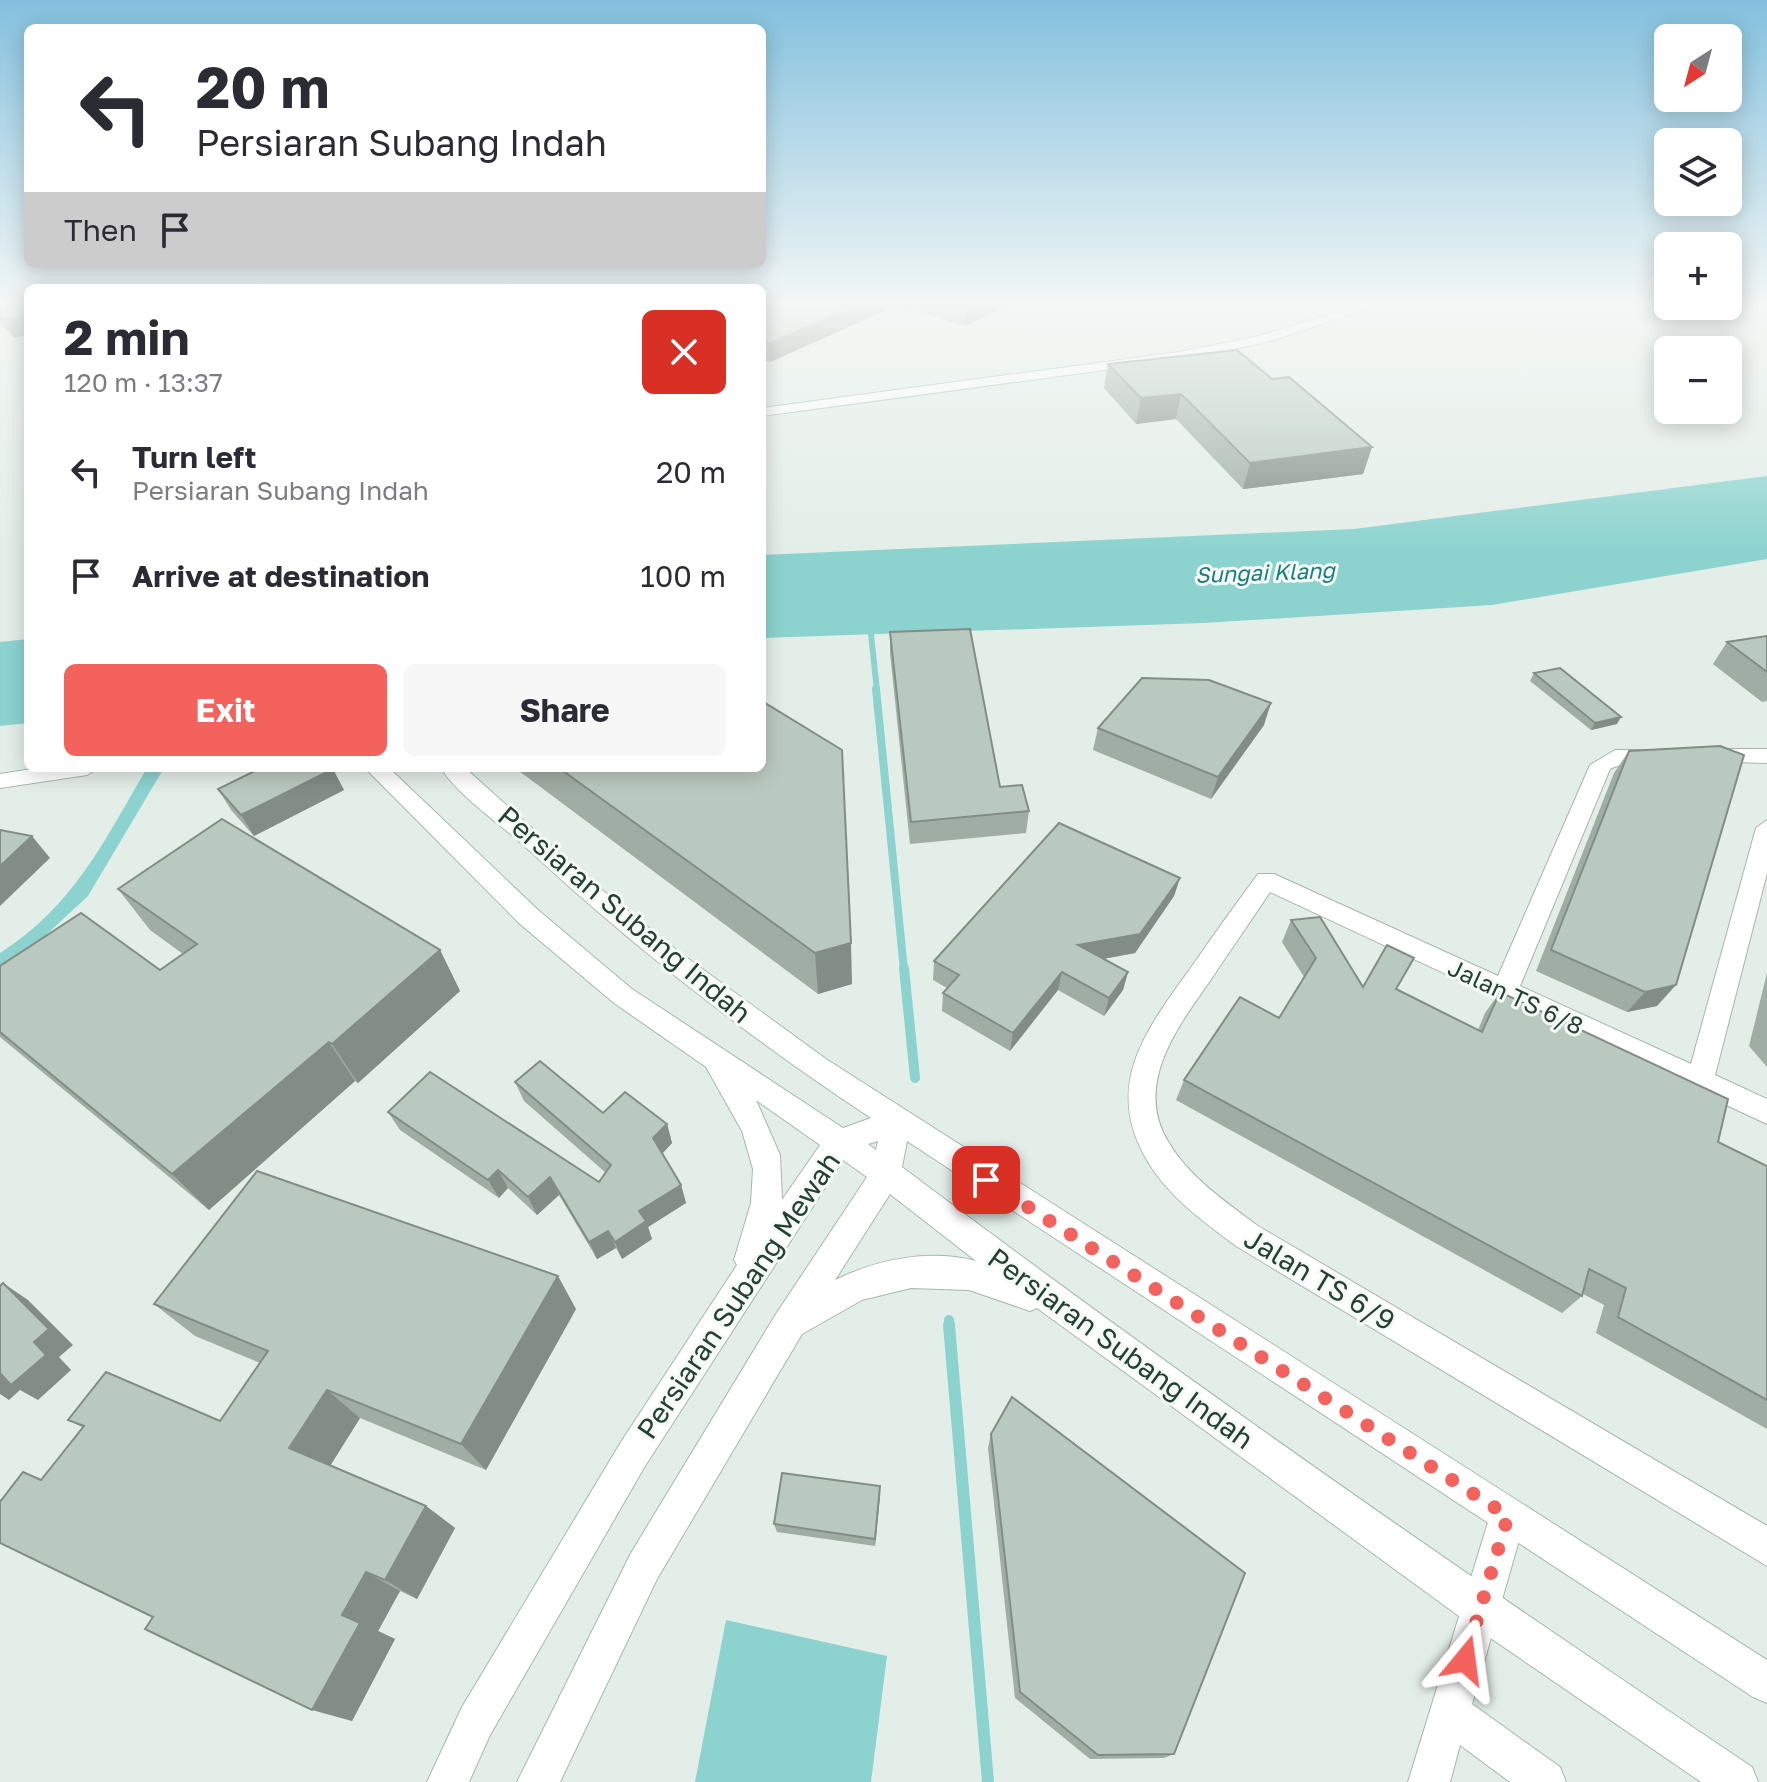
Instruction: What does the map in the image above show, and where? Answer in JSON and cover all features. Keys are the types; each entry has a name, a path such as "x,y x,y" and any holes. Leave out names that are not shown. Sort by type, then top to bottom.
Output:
{"street":[{"path":"766,399 890,384"},
{"path":"766,411 969,384"},
{"path":"1505,991 1601,765 1615,757 1767,756"},
{"path":"0,781 60,772"},
{"name":"Persiaran Subang Indah","path":"380,772 529,917 623,996 886,1173 1069,1313 1481,1608 1737,1782"},
{"name":"Persiaran Subang Indah","path":"456,772 583,887 670,959 816,1067 1767,1683"},
{"path":"1700,1081 1767,828"},
{"name":"Jalan TS 6/8","path":"1266,880 1767,1112"},
{"name":"Jalan TS 6/9","path":"1266,880 1157,1036 1144,1062 1139,1093 1145,1129 1164,1163 1198,1201 1247,1236 1767,1547"},
{"path":"716,1059 753,1124 769,1170 762,1221 744,1282"},
{"path":"538,1782 644,1566 788,1326 886,1173 896,1121"},
{"name":"Persiaran Subang Mewah","path":"448,1782 476,1721 633,1454 744,1282 839,1142 896,1121"},
{"path":"788,1326 833,1295 889,1275 952,1269 1002,1282 1069,1313"},
{"path":"1429,1782 1508,1516"},
{"path":"1450,1713 1545,1782"}],"water":[{"name":"Sungai Klang","path":"1767,476 1767,559 1492,605 1204,623 766,638 766,555 1354,529"},
{"path":"24,639 24,723 0,726 0,642"},
{"path":"145,772 162,772 88,896 46,935 0,967 0,953 48,915 68,893 101,846"},
{"path":"726,1620 887,1656 871,1782 695,1782"}],"building":[{"path":"1128,384 1297,384 1372,447 1250,463 1181,394 1141,398"},
{"path":"970,629 1000,787 1022,785 1029,811 911,822 890,632"},
{"path":"1767,636 1767,672 1727,642"},
{"path":"1560,668 1621,717 1595,723 1534,673"},
{"path":"1142,678 1209,680 1271,703 1218,777 1098,728"},
{"path":"766,703 842,750 851,943 815,953 565,772 766,772"},
{"path":"1720,746 1744,755 1676,985 1645,992 1551,950 1629,751"},
{"path":"253,772 327,772 241,815 218,789"},
{"path":"222,819 440,950 332,1044 329,1042 172,1174 0,1032 0,966 81,913 160,970 197,944 118,889"},
{"path":"1059,823 1180,878 1140,934 1078,945 1128,972 1109,998 1062,972 1013,1033 943,993 959,975 934,961"},
{"path":"0,830 32,836 0,866"},
{"path":"1320,917 1363,987 1387,945 1414,958 1396,989 1482,1032 1500,992 1728,1099 1718,1142 1767,1166 1767,1400 1618,1317 1626,1288 1589,1269 1582,1296 1184,1080 1240,997 1279,1018 1316,958 1291,920"},
{"path":"540,1061 603,1113 625,1092 667,1124 653,1138 681,1185 639,1211 646,1221 615,1242 608,1231 589,1242 550,1177 528,1197 498,1170 488,1180 388,1112 430,1072 599,1182 611,1165 515,1082"},
{"path":"257,1171 558,1276 461,1444 327,1390 289,1448 426,1506 385,1580 366,1572 342,1615 360,1623 312,1710 145,1629 153,1617 0,1543 0,1502 23,1472 41,1480 84,1426 68,1420 106,1372 220,1421 268,1351 154,1304"},
{"path":"3,1283 49,1329 34,1342 46,1355 11,1385 0,1373 0,1286"},
{"path":"1012,1397 1245,1573 1174,1754 1098,1755 1020,1692 991,1434"},
{"path":"782,1473 880,1486 875,1539 774,1524"}],"waterway":[{"path":"870,625 877,691"},
{"path":"876,689 904,970"},
{"path":"904,968 915,1078"},
{"path":"949,1320 950,1327"},
{"path":"949,1325 988,1782"}],"route":[{"path":"986,1180 1508,1516 1465,1660"}]}
